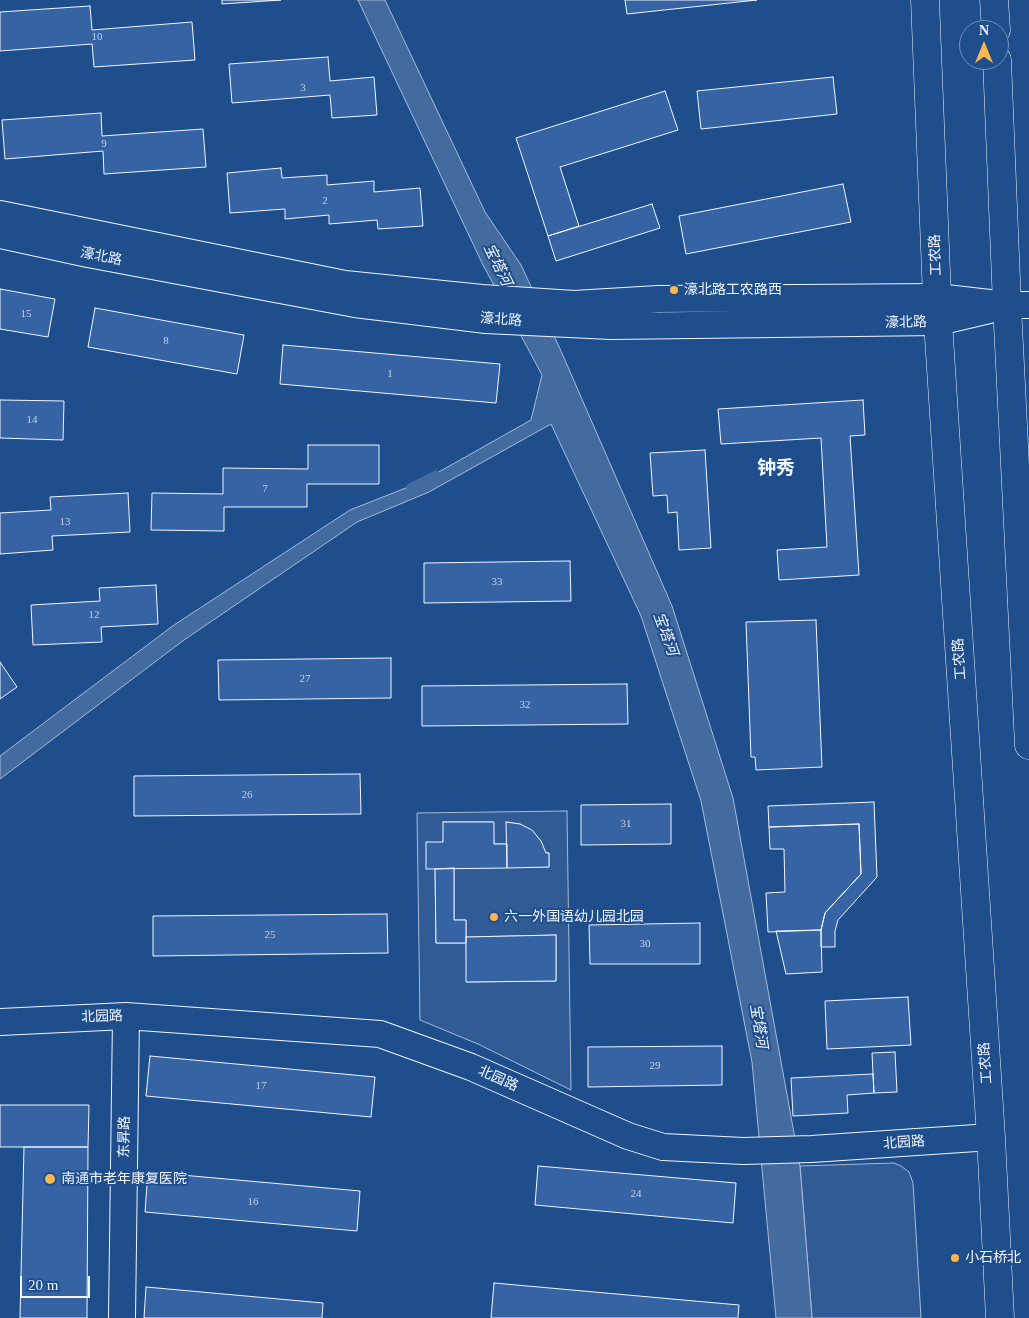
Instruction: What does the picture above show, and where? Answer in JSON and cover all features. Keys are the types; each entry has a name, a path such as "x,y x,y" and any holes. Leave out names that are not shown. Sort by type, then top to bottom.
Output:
{"main road":[{"name":"工农路","path":"925,0 938,310 991,1137 1000,1318"},
{"path":"994,0 995,20"},
{"path":"998,70 1018,305 1029,745"}],"street":[{"name":"濠北路","path":"0,214 345,284 484,309"},
{"name":"濠北路","path":"0,235 98,256 346,302 575,314 658,299 938,310 1018,305"},
{"name":"北园路","path":"0,1022 126,1016 380,1034 471,1067 628,1136 662,1147 743,1151 812,1149 991,1137"},
{"name":"东昇路","path":"122,1318 126,1016"}],"shaded area":[{"name":"六一外国语幼儿园北园","path":"567,811 571,1090 478,1044 420,1020 417,813","holes":["444,822 493,822 494,844 507,844 507,822 520,824 532,831 546,853 549,853 549,867 454,868 454,920 466,920 466,937 556,935 556,981 467,982 466,943 436,943 435,869 443,842"]},
{"path":"894,1163 909,1172 913,1183 921,1318 812,1318 800,1166"}],"water":[{"name":"宝塔河","path":"358,0 385,0 485,212 521,265 561,351 672,606 733,798 800,1166 812,1318 776,1318 752,1062 701,801 641,616 551,424 429,492 357,522 184,640 0,779 0,756 174,625 350,510 421,482 531,420 542,375 482,263"}],"building":[{"path":"222,0 281,0 222,4"},
{"path":"625,0 757,0 627,14"},
{"path":"90,6 92,30 192,22 195,60 94,67 92,44 0,51 0,12"},
{"path":"328,57 330,81 374,77 377,115 332,118 330,95 232,103 229,64"},
{"path":"833,77 837,114 701,129 697,91"},
{"path":"665,91 678,130 560,167 579,226 548,236 516,138"},
{"path":"101,113 102,136 203,129 206,167 104,174 103,151 5,159 2,120"},
{"path":"281,168 282,178 327,175 327,185 374,181 374,192 420,188 423,226 378,229 377,220 329,224 329,215 285,219 285,209 230,213 227,173"},
{"path":"843,184 851,222 686,254 679,216"},
{"path":"652,204 660,228 556,261 548,236"},
{"path":"0,289 55,299 48,337 0,329"},
{"path":"95,308 244,335 237,374 88,347"},
{"path":"283,345 500,364 496,403 280,384"},
{"path":"0,400 64,401 63,440 0,438"},
{"path":"863,400 865,435 850,436 859,575 779,580 777,550 827,547 821,438 721,444 718,409"},
{"path":"308,445 379,445 379,484 307,484 307,507 224,507 224,531 151,530 152,493 223,494 223,468 308,469"},
{"path":"705,450 711,548 679,550 677,512 668,513 667,495 653,496 650,453"},
{"path":"128,493 130,532 52,536 53,550 0,554 0,513 51,510 50,497"},
{"path":"570,561 571,601 424,603 424,563"},
{"path":"156,585 158,624 101,627 102,642 33,645 31,605 100,601 99,588"},
{"path":"816,620 822,767 756,770 755,757 751,757 746,622"},
{"path":"391,658 391,698 219,700 218,660"},
{"path":"0,662 17,687 0,699"},
{"path":"627,684 628,724 422,726 422,686"},
{"path":"360,774 361,814 134,816 134,776"},
{"path":"874,802 877,877 838,920 835,931 835,947 821,947 821,930 825,913 861,874 859,824 769,827 768,806"},
{"path":"671,804 671,844 581,845 581,805"},
{"path":"443,822 494,822 494,844 507,844 507,868 426,869 426,842 443,842"},
{"path":"506,822 520,824 532,830 541,841 546,853 549,853 549,867 507,868"},
{"path":"859,824 861,874 825,913 821,930 768,932 766,893 785,892 784,849 770,849 769,827"},
{"path":"454,868 454,920 466,920 466,943 436,943 435,869"},
{"path":"387,914 388,953 153,956 153,916"},
{"path":"700,923 700,964 590,964 589,925"},
{"path":"821,930 822,972 786,974 776,931"},
{"path":"556,935 556,981 466,982 466,937"},
{"path":"908,997 911,1045 827,1049 825,1001"},
{"path":"722,1046 722,1085 588,1087 588,1047"},
{"path":"895,1052 897,1092 874,1093 872,1053"},
{"path":"150,1056 375,1077 371,1117 146,1096"},
{"path":"873,1074 874,1093 847,1095 848,1113 793,1116 791,1078"},
{"path":"0,1105 89,1105 88,1147 0,1147"},
{"path":"24,1147 88,1147 87,1318 20,1318"},
{"path":"538,1166 736,1183 733,1223 535,1205"},
{"path":"148,1172 360,1191 357,1231 145,1212"},
{"path":"494,1283 739,1305 738,1318 491,1318"},
{"path":"146,1287 323,1303 322,1318 144,1318"}],"waterway":[{"path":"410,487 436,474"}],"place":[{"name":"濠北路工农路西","path":"674,290"},
{"name":"六一外国语幼儿园北园","path":"494,917"},
{"name":"南通市老年康复医院","path":"50,1179"},
{"name":"小石桥北","path":"955,1258"}],"district":[{"name":"钟秀","path":"776,469"}]}
